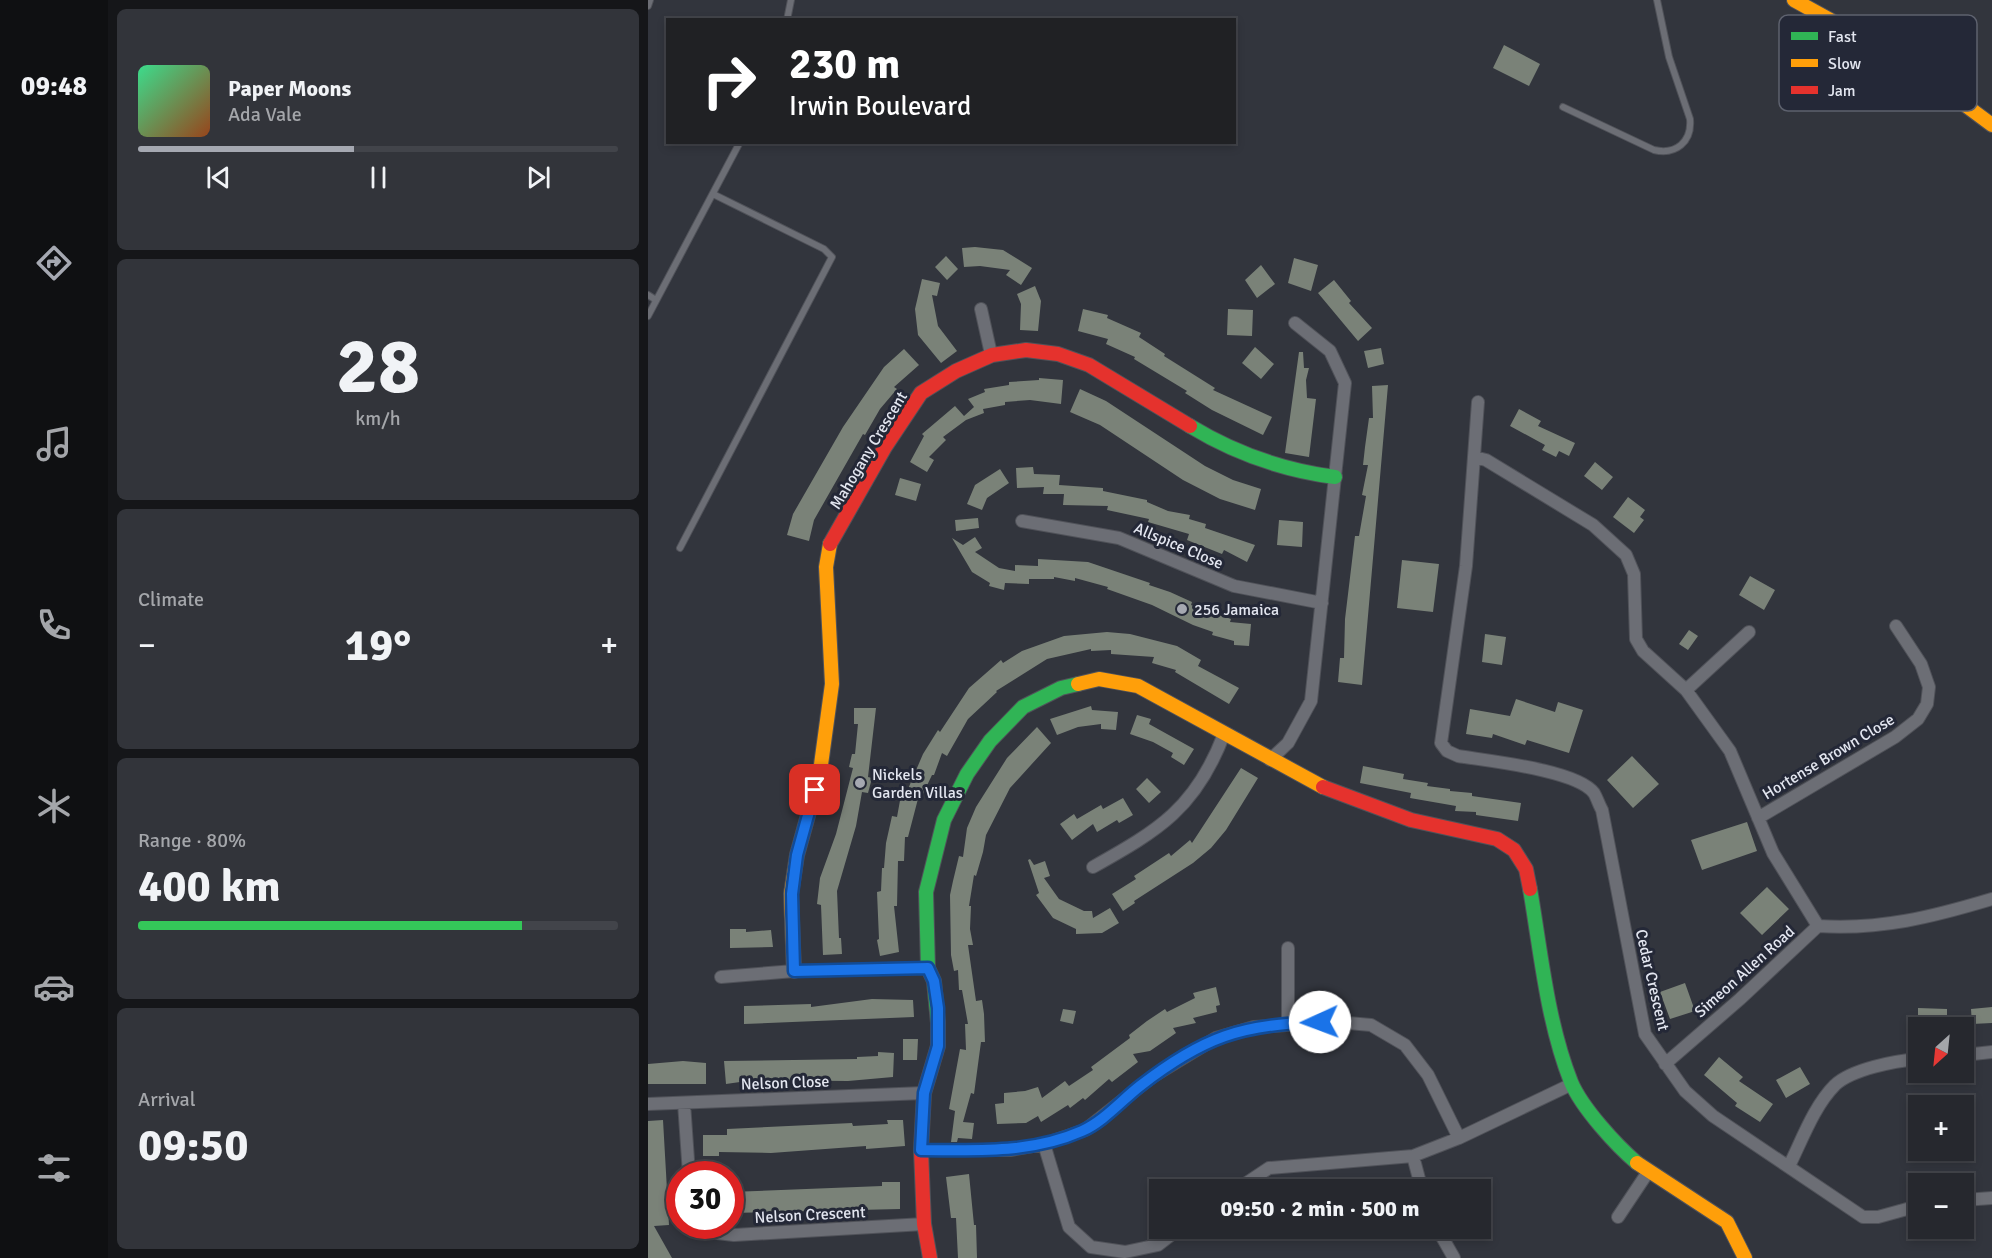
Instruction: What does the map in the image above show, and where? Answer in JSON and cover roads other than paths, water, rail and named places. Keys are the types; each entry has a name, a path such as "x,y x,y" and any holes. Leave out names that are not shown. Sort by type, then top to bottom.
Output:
{"street":[{"path":"1794,0 1821,15"},
{"path":"1973,111 1992,125"},
{"path":"981,309 991,354"},
{"path":"1270,760 1288,743 1311,701 1345,383 1330,351 1295,323"},
{"name":"Mahogany Crescent","path":"794,971 792,894 797,855 822,760 832,684 826,567 830,545 896,429 923,391 991,354 1039,348 1081,359 1220,442 1257,460 1296,472 1335,477"},
{"path":"1478,402 1474,457 1486,460 1593,525 1626,555 1634,574 1636,639 1643,651 1686,690 1730,752 1773,853 1818,926 1856,928 1909,922 1992,899"},
{"name":"Cedar Crescent","path":"1474,457 1466,566 1441,743 1447,751 1458,756 1544,770 1580,783 1593,792 1602,810 1645,1034 1685,1091 1713,1116 1863,1217 1878,1217 1908,1209"},
{"name":"Allspice Close","path":"1022,521 1119,538 1234,586 1322,603"},
{"name":"Hortense Brown Close","path":"1758,818 1895,737 1917,719 1926,704 1929,687 1922,664 1896,626"},
{"path":"1686,690 1749,632"},
{"path":"930,1258 924,1224 921,1150 924,1093 938,1046 938,1008 934,981 928,968 926,892 944,820 967,774 990,741 1023,706 1061,688 1099,679 1138,686 1324,788 1411,820 1497,839 1514,850 1526,869 1556,1032 1572,1084 1608,1135 1648,1172 1727,1222 1745,1258"},
{"path":"1093,867 1165,824 1188,800 1213,764 1224,734"},
{"name":"Simeon Allen Road","path":"1665,1064 1740,999 1818,926"},
{"path":"1288,948 1288,1023"},
{"path":"721,977 794,971 928,968"},
{"path":"921,1150 1011,1150 1044,1144 1084,1130 1152,1077 1216,1038 1254,1027 1288,1023 1337,1022 1371,1025 1406,1045 1428,1075 1459,1138"},
{"path":"1974,1053 1992,1052"},
{"path":"1789,1166 1822,1101 1837,1084 1894,1061 1908,1060"},
{"path":"1252,1179 1269,1168 1413,1156 1459,1138 1572,1084"},
{"name":"Nelson Close","path":"648,1104 924,1093"},
{"path":"684,1103 689,1161"},
{"path":"1044,1144 1069,1227 1091,1247 1125,1252 1158,1245 1166,1239"},
{"path":"1413,1156 1419,1179"},
{"path":"1618,1217 1648,1172"},
{"path":"1974,1199 1992,1198"},
{"name":"Nelson Crescent","path":"744,1234 924,1224"},
{"path":"1443,1239 1454,1258"}],"lane":[{"path":"648,6 650,0"},
{"path":"787,18 791,0"},
{"path":"1563,107 1654,150 1670,151 1684,143 1690,128 1690,119 1670,57 1657,0"},
{"path":"648,316 739,144"},
{"path":"680,548 832,257 824,249 713,194"},
{"path":"648,295 656,300"}],"place":[{"name":"256 Jamaica","path":"1182,609"},
{"name":"Nickels Garden Villas","path":"860,783"}]}
